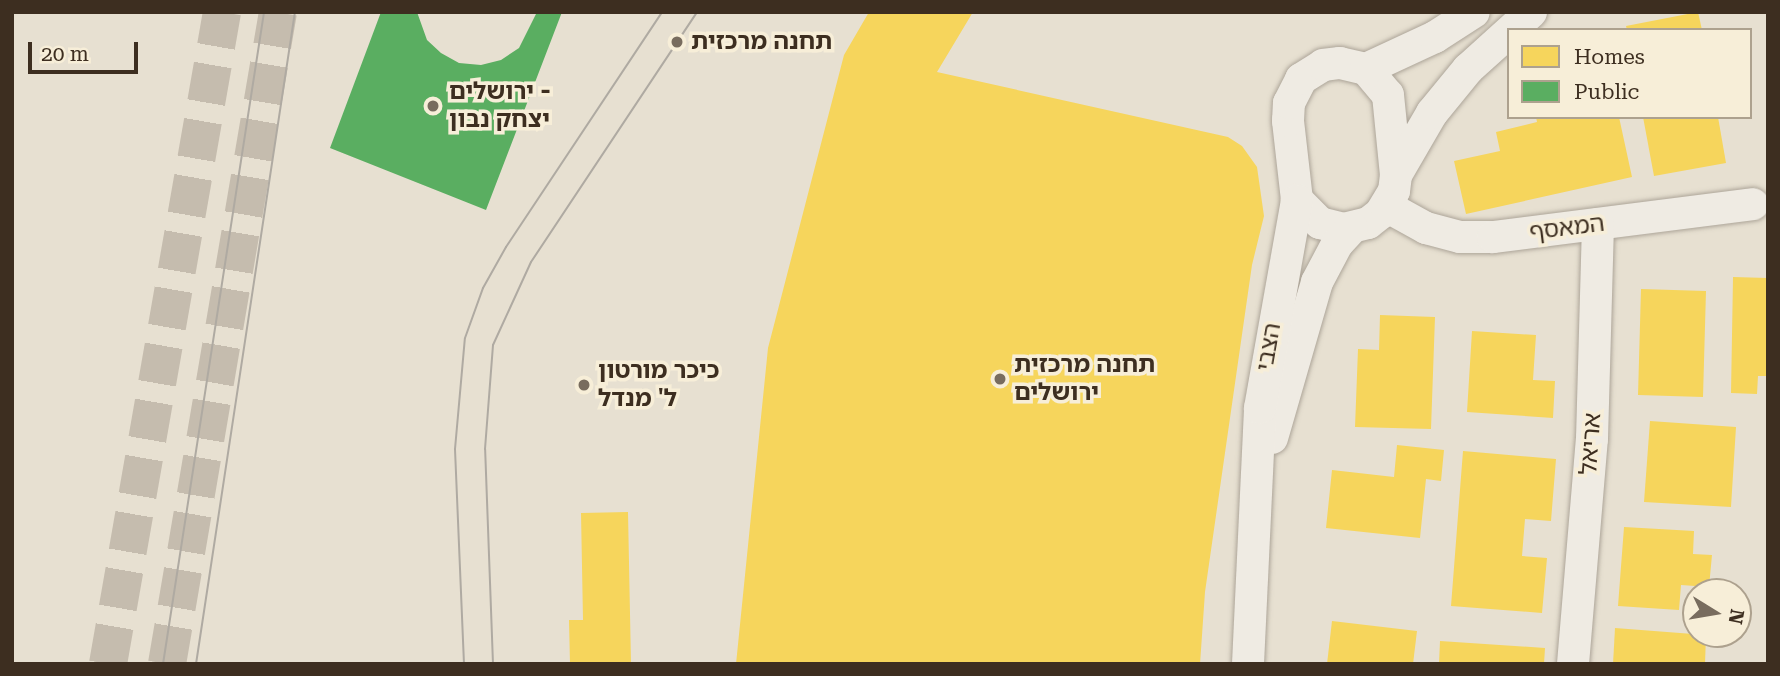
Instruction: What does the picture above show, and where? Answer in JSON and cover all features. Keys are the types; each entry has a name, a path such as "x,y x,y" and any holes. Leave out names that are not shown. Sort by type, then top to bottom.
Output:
{"street":[{"path":"1366,69 1435,37 1474,12"},
{"path":"1515,28 1531,12"},
{"path":"1396,174 1391,104 1379,80 1366,69 1349,63 1323,65 1296,87 1288,111 1297,200 1320,223 1352,228 1368,223 1386,206 1396,174 1446,96 1507,36"},
{"name":"הצבי","path":"1248,664 1256,497 1267,353 1297,200"},
{"name":"המאסף","path":"1386,206 1426,228 1460,237 1598,225 1753,204"},
{"name":"אריאל","path":"1573,664 1592,439 1598,225"},
{"name":"הצבי","path":"1256,497 1317,282 1337,244 1352,228"}],"building: Homes":[{"name":"תחנה מרכזית ירושלים","path":"869,12 973,12 937,72 1228,137 1242,146 1257,167 1264,216 1252,265 1205,592 1200,664 736,664 768,348 844,55"},
{"path":"1698,12 1702,28 1626,28"},
{"path":"1536,119 1619,119 1632,177 1466,214 1454,161 1500,151 1496,132 1537,122"},
{"path":"1643,119 1718,119 1726,163 1654,176"},
{"path":"1733,277 1768,278 1768,376 1758,376 1757,394 1731,393"},
{"path":"1641,289 1706,291 1703,397 1638,395"},
{"path":"1380,315 1435,317 1431,429 1355,427 1358,349 1379,350"},
{"path":"1472,331 1536,335 1533,380 1555,381 1553,418 1467,412"},
{"path":"1650,421 1736,427 1731,507 1644,502"},
{"path":"1397,445 1444,450 1441,481 1426,479 1420,538 1326,528 1332,470 1394,477"},
{"path":"1463,451 1556,459 1551,521 1525,519 1522,556 1547,558 1542,613 1451,606"},
{"path":"628,512 631,664 570,664 569,620 583,620 581,513"},
{"path":"1624,527 1694,531 1693,554 1712,555 1710,578 1682,578 1679,610 1618,606"},
{"path":"1332,621 1417,631 1413,664 1327,664"},
{"path":"1615,628 1682,633 1682,648 1706,648 1705,664 1613,664"},
{"path":"1440,641 1545,648 1544,664 1439,664"}],"building: Public":[{"path":"381,12 417,12 427,40 441,53 459,63 481,65 501,60 519,48 537,12 562,12 486,210 330,148"}],"tunnel":[{"path":"108,664 222,12"},
{"path":"167,664 278,12"}],"tram line":[{"path":"163,664 264,12"},
{"path":"196,664 295,12"},
{"path":"464,664 455,449 465,338 483,288 506,247 662,12"},
{"path":"493,664 485,449 493,345 531,262 697,12"}],"place":[{"name":"תחנה מרכזית","path":"677,42"},
{"name":"ירושלים - יצחק נבון","path":"433,106"},
{"name":"תחנה מרכזית ירושלים","path":"1000,379"},
{"name":"כיכר מורטון ל' מנדל","path":"584,385"}]}
